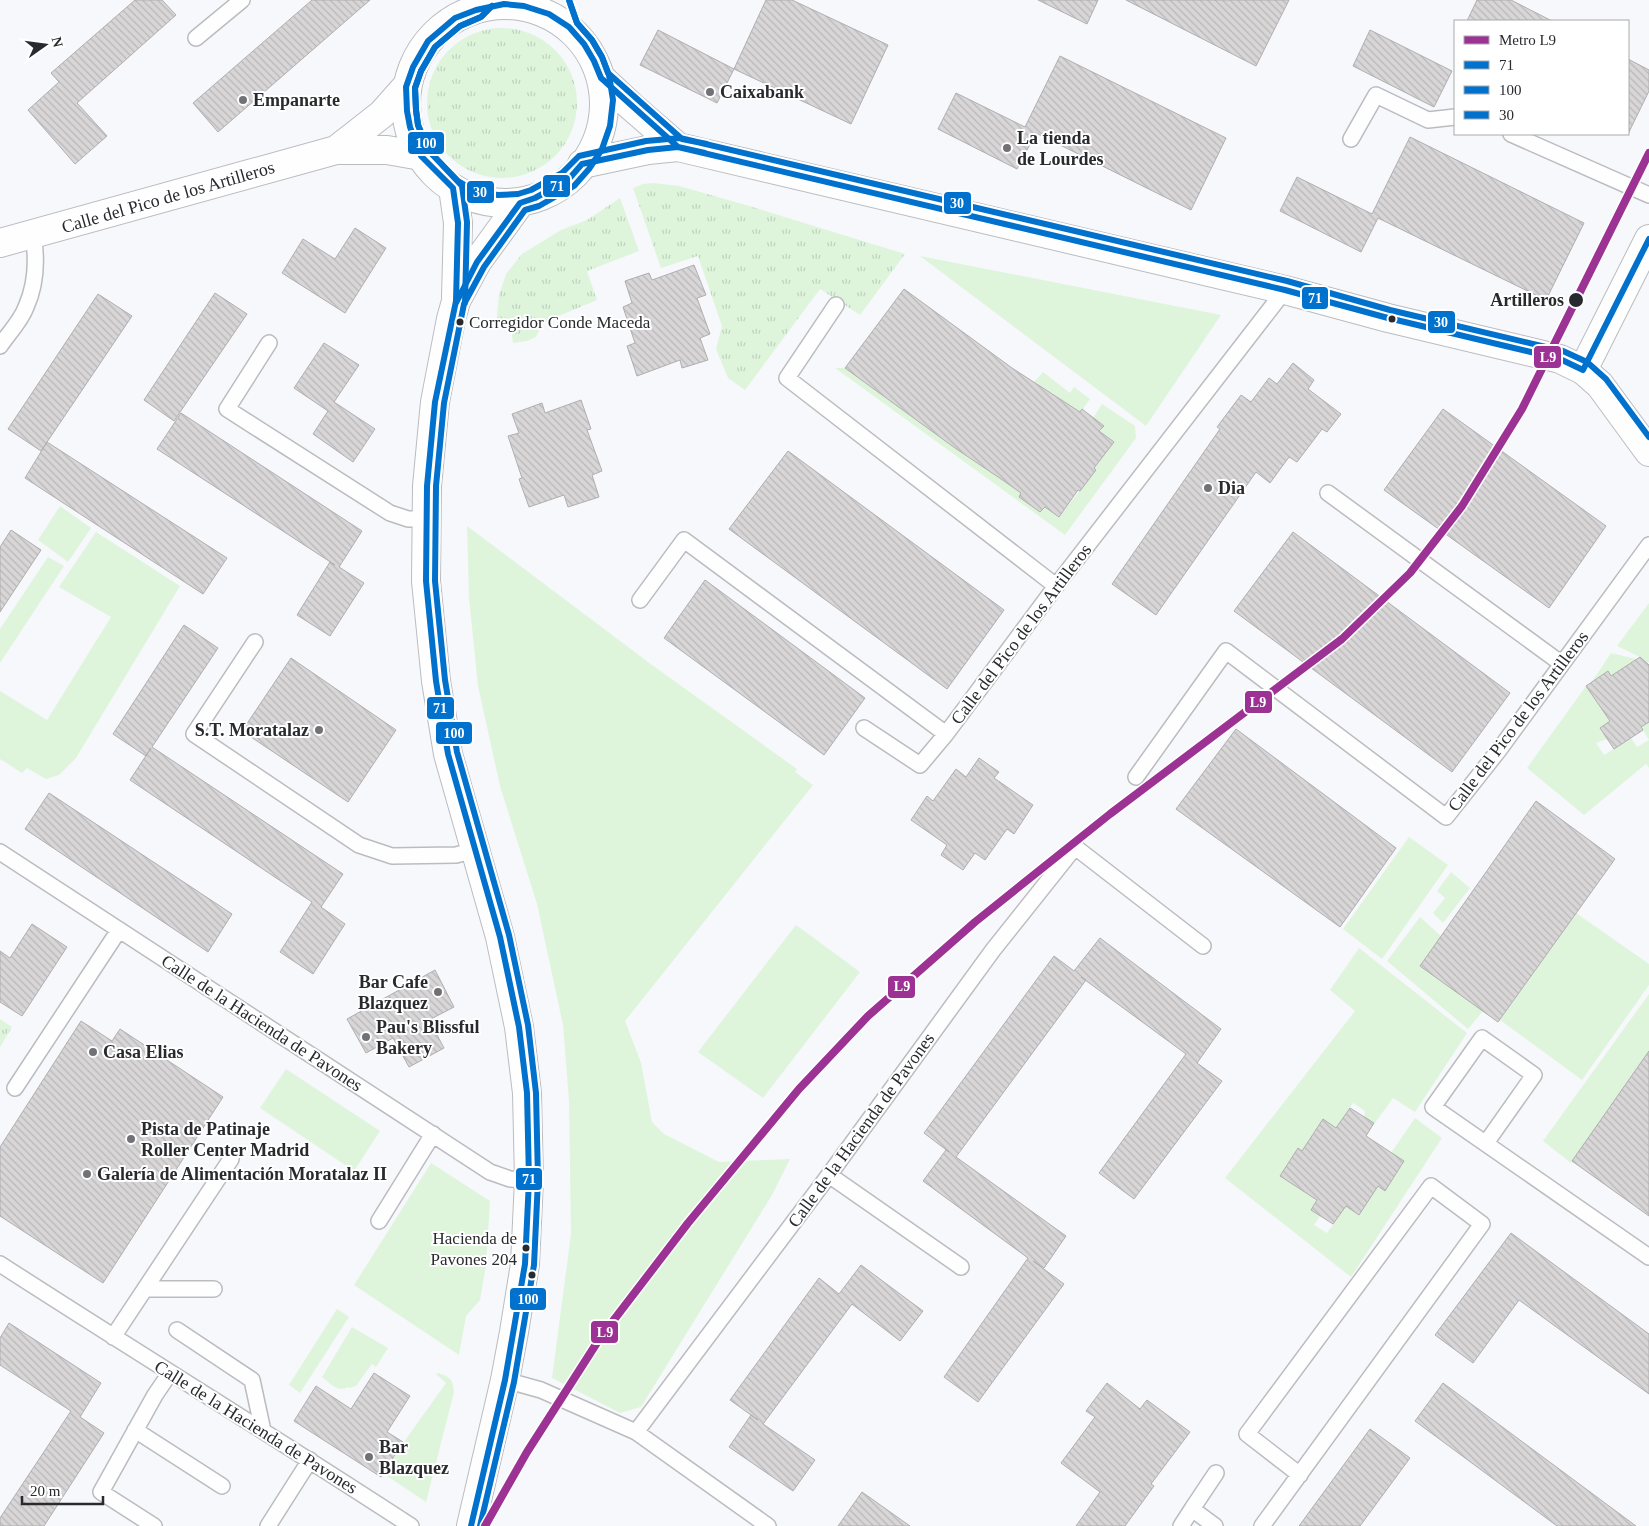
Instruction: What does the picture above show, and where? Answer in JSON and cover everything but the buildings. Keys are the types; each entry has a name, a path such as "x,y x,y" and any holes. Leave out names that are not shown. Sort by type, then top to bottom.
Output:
{"street":[{"path":"560,0 569,26"},
{"path":"504,4 524,6 549,14 569,26 584,44 594,61 601,78 604,100 602,124 595,144 582,164 568,180 535,198 520,203 497,204 474,200 453,188 421,156 406,110 406,87 413,66 428,41 455,18 480,5 504,4"},
{"path":"601,78 678,147"},
{"name":"Calle del Pico de los Artilleros","path":"336,150 382,114 406,87"},
{"path":"582,164 648,150 678,147 1285,290 1388,318 1560,359 1583,370 1600,385 1649,452"},
{"name":"Calle del Pico de los Artilleros","path":"0,244 336,150 387,150 421,156"},
{"path":"453,188 458,223 456,301"},
{"path":"471,1526 505,1380 525,1264 529,1180 527,1093 520,1027 500,937 448,754 436,681 426,581 427,486 435,402 456,301 478,262 520,203"},
{"path":"1583,370 1649,239"}],"lane":[{"path":"196,38 242,0"},
{"path":"1351,139 1376,95 1428,120 1454,118"},
{"path":"1513,135 1649,195"},
{"path":"0,346 26,308 33,281 36,253 33,234"},
{"name":"Calle del Pico de los Artilleros","path":"640,600 684,540 946,734 1056,586 1285,290"},
{"path":"836,305 787,378 1056,586"},
{"path":"269,343 227,409 390,513 408,519 426,519"},
{"path":"1328,493 1562,664"},
{"name":"Calle del Pico de los Artilleros","path":"1136,777 1226,651 1446,817 1499,750 1649,545"},
{"path":"255,642 194,734 359,845 392,856 456,855 475,850"},
{"path":"864,728 920,765 946,734"},
{"name":"Calle de la Hacienda de Pavones","path":"636,1432 829,1175 993,950 1075,847 1203,946"},
{"name":"Calle de la Hacienda de Pavones","path":"0,852 490,1172 510,1179 529,1180"},
{"path":"15,1088 119,930"},
{"path":"1486,1144 1534,1075 1482,1038 1433,1107 1486,1144 1649,1257"},
{"path":"379,1221 433,1134"},
{"path":"113,1337 230,1159"},
{"path":"829,1175 961,1267"},
{"path":"1262,1526 1300,1474 1482,1224 1431,1186 1247,1434 1300,1474"},
{"name":"Calle de la Hacienda de Pavones","path":"0,1264 310,1460 410,1526"},
{"path":"145,1289 214,1288"},
{"path":"177,1330 252,1380 263,1431"},
{"path":"154,1526 100,1492 170,1373"},
{"path":"505,1380 541,1390 636,1432 768,1526"},
{"path":"135,1430 222,1486"},
{"path":"268,1526 310,1460"},
{"path":"1181,1526 1216,1473"},
{"path":"1192,1509 1216,1526"}],"green space":[{"path":"502,28 517,29 531,34 555,50 571,74 576,88 576,118 571,132 555,156 531,172 517,177 502,178 487,177 473,172 449,156 433,132 428,118 427,103 428,88 433,74 449,50 473,34 487,29"},
{"path":"654,183 679,186 905,254 860,315 820,289 745,390 728,378 716,349 722,326 698,256 661,268 633,188 643,184"},
{"path":"620,198 639,251 587,271 597,300 542,323 536,337 527,341 513,343 511,328 496,327 499,295 506,274 522,254 561,230 587,220"},
{"path":"920,256 1221,315 1146,426"},
{"path":"835,368 845,368 1021,493 1019,497 1044,509 1045,507 1059,517 1096,470 1094,468 1113,442 1100,432 1103,425 1093,418 1102,404 1135,426 1136,438 1065,535"},
{"path":"1043,372 1070,393 1074,387 1090,399 1080,413 1034,382"},
{"path":"60,506 91,528 68,562 38,540"},
{"path":"467,526 652,665 797,769 795,772 813,785 625,1021 641,1063 652,1122 664,1134 719,1162 790,1159 772,1195 641,1407 620,1413 552,1378 571,1234 569,1101 563,1025 537,904 500,786 478,686 469,598"},
{"path":"96,532 180,586 76,758 59,775 46,779 27,768 22,773 0,759 0,691 47,720 111,617 59,587"},
{"path":"48,557 64,566 0,663 0,629"},
{"path":"1649,603 1649,662 1647,663 1640,657 1617,646"},
{"path":"1611,653 1636,659 1626,666 1634,677 1591,683"},
{"path":"1586,686 1610,721 1600,728 1607,739 1596,743 1604,755 1631,738 1637,747 1649,740 1649,768 1646,764 1584,815 1527,768"},
{"path":"1649,722 1649,740 1641,727"},
{"path":"1409,837 1448,865 1382,959 1343,929"},
{"path":"1451,872 1470,888 1443,923 1433,913 1445,898 1437,891"},
{"path":"1576,913 1649,964 1649,985 1582,1080 1500,1020"},
{"path":"1420,917 1441,936 1483,1011 1468,1029 1387,961"},
{"path":"796,925 860,972 763,1098 698,1052"},
{"path":"1359,948 1467,1033 1415,1112 1393,1098 1375,1123 1364,1117 1365,1111 1353,1103 1336,1128 1323,1119 1309,1140 1310,1156 1298,1148 1280,1176 1317,1200 1311,1210 1320,1216 1314,1225 1327,1233 1346,1206 1369,1180 1385,1190 1404,1162 1391,1153 1415,1118 1442,1138 1351,1277 1225,1178 1355,1011 1330,990"},
{"path":"1649,994 1649,1052 1571,1163 1543,1141"},
{"path":"0,1019 12,1027 0,1047"},
{"path":"286,1069 380,1131 354,1171 260,1108"},
{"path":"431,1163 490,1201 486,1266 480,1300 466,1316 459,1355 354,1285"},
{"path":"337,1309 349,1317 300,1393 289,1385"},
{"path":"352,1327 388,1348 376,1367 372,1364 356,1386 340,1389 322,1377"},
{"path":"438,1373 450,1379 454,1392 426,1502 384,1474 406,1439 446,1383 436,1374"}],"metro line":[{"name":"L9","path":"485,1526 527,1452 600,1338 688,1223 799,1089 868,1016 975,922 1110,814 1342,639 1410,573 1462,506 1522,409 1649,153"}],"transit line":[{"name":"100","path":"480,1526 514,1382 534,1265 538,1180 536,1093 528,1025 509,935 457,752 445,680 435,581 436,486 444,403 464,304 484,267 525,210 539,206 574,186 589,169 602,149 610,126 613,100 609,75 602,57 592,40 577,23 569,0"},
{"name":"30","path":"569,0 577,23 592,40 602,57 608,73 682,139 707,144"},
{"name":"71","path":"471,1526 505,1380 525,1264 529,1180 527,1093 519,1027 500,937 448,754 436,681 426,581 427,486 435,402 456,301 458,223 453,188 421,156 410,127 407,111 406,87 413,67 428,41 455,18 476,10 504,4 524,6 549,14 569,27 584,44 601,78 678,147 1285,290 1388,318 1560,359 1583,370"},
{"name":"100","path":"465,303 467,222 462,186 429,151 418,125 415,88 421,71 435,47 460,26 481,17 492,6"},
{"name":"30","path":"492,6 481,17 460,26 435,47 421,71 415,88 418,125 429,151 458,181 477,192 498,195 518,194 531,190 562,173 579,156 646,141 680,138 1287,281 1390,310 1563,351 1587,362 1606,379 1649,437"},
{"name":"71","path":"456,303 477,262 520,203 535,198 568,180 582,164 648,150 678,147 705,153"},
{"name":"71","path":"1583,370 1649,239"}],"place":[{"name":"Caixabank","path":"710,92"},
{"name":"Empanarte","path":"243,100"},
{"name":"La tienda de Lourdes","path":"1007,148"},
{"name":"Artilleros","path":"1576,300"},
{"name":"Corregidor Conde Maceda","path":"460,322"},
{"name":"Dia","path":"1208,488"},
{"name":"S.T. Moratalaz","path":"319,730"},
{"name":"Bar Cafe Blazquez","path":"438,992"},
{"name":"Pau's Blissful Bakery","path":"366,1037"},
{"name":"Casa Elias","path":"93,1052"},
{"name":"Pista de Patinaje Roller Center Madrid","path":"131,1139"},
{"name":"Galería de Alimentación Moratalaz II","path":"87,1174"},
{"name":"Hacienda de Pavones 204","path":"526,1248"},
{"name":"Bar Blazquez","path":"369,1457"}]}
